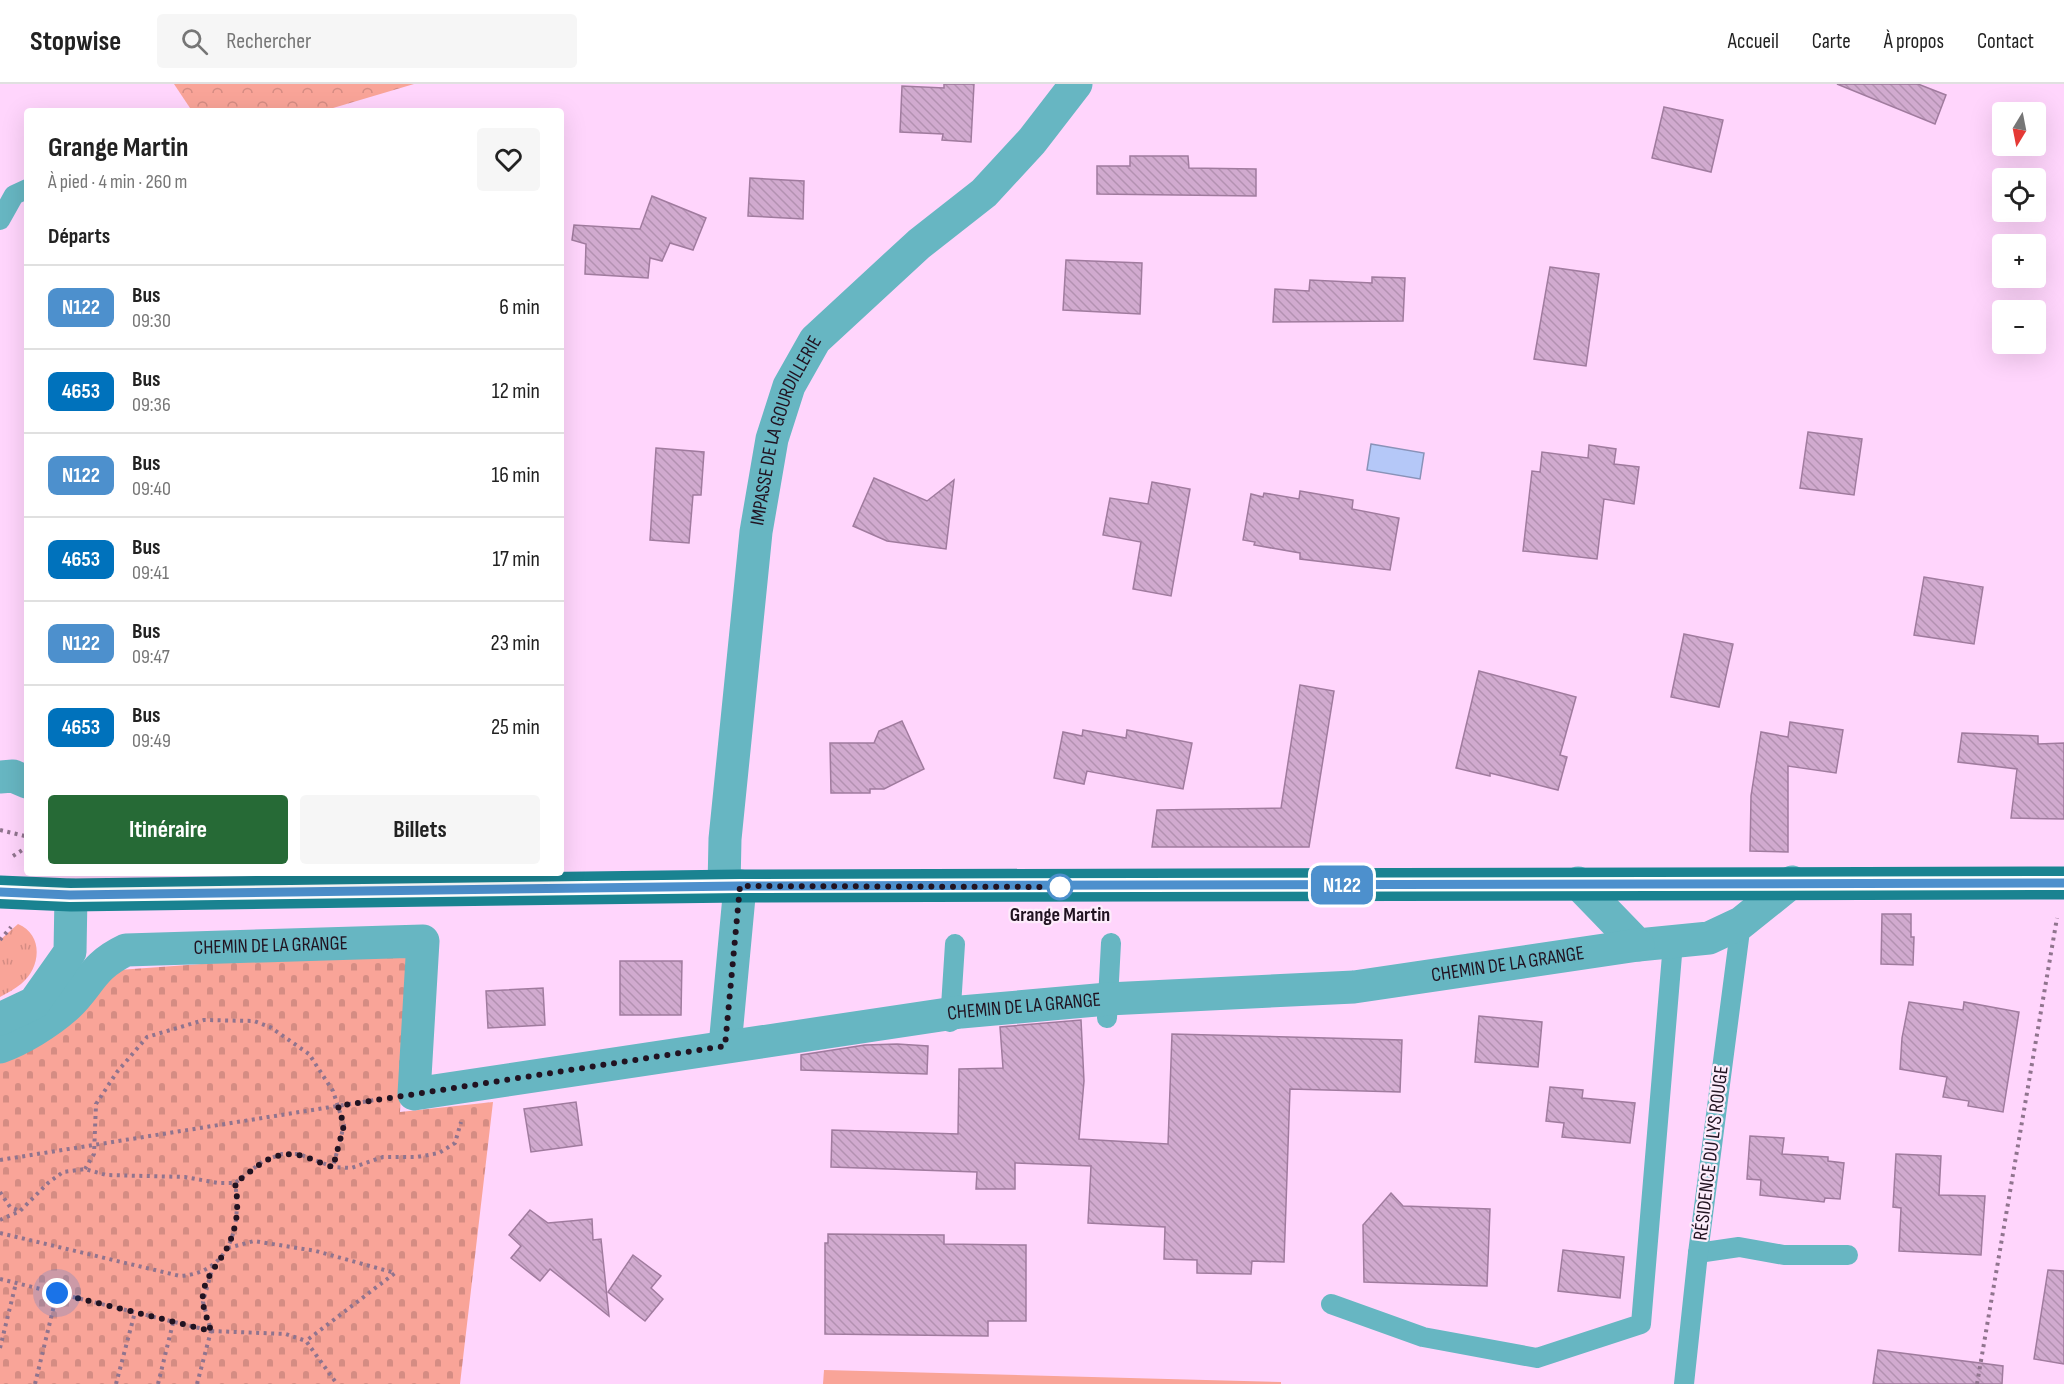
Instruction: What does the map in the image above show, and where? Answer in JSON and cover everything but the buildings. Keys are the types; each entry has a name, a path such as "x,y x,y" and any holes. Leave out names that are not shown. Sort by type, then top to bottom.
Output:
{"main road":[{"path":"0,892 71,884 1102,887 1792,882 2063,883"}],"street":[{"name":"IMPASSE DE LA GOURDILLERIE","path":"725,1046 732,886 725,839 756,532 772,439 789,386 815,340 919,244 984,193 1032,141 1076,84"},
{"path":"0,777 13,776 24,781"},
{"name":"CHEMIN DE LA GRANGE","path":"0,1047 13,1042 66,1008 92,972 113,956 126,950 423,940 414,1094 725,1046 951,1021 1354,987 1638,945 1709,938 1741,923 1792,882"},
{"path":"1578,883 1638,945"},
{"path":"0,1019 34,1003 70,952 71,884"}],"lane":[{"path":"0,220 14,195 24,190"},
{"name":"RÉSIDENCE DU LYS ROUGE","path":"1684,1384 1698,1252 1741,923"},
{"path":"1331,1304 1423,1337 1537,1358 1641,1324 1673,942"},
{"path":"1107,1008 1111,943"},
{"path":"951,1021 956,944"},
{"path":"1698,1252 1739,1247 1784,1255 1848,1255"}],"path":[{"path":"0,830 24,836"},
{"path":"4,855 16,856 24,848"},
{"path":"1977,1384 2063,883"},
{"path":"85,1169 94,1154 96,1104 136,1050 147,1037 204,1020 254,1021 270,1027 309,1054 333,1091 344,1125 333,1167"},
{"path":"0,1160 414,1094"},
{"path":"0,1220 20,1211 48,1182 63,1172 85,1169 106,1175 185,1177 218,1183 235,1183 263,1161 282,1154 299,1155 333,1167 351,1168 383,1157 417,1157 439,1153 455,1143 461,1128 461,1117"},
{"path":"0,1233 180,1276 198,1275 213,1266 227,1248 236,1226 238,1203 235,1183"},
{"path":"0,1191 10,1208 20,1211"},
{"path":"227,1248 254,1241 316,1251 395,1274 306,1341"},
{"path":"197,1384 211,1331 203,1302 213,1266"},
{"path":"0,1279 211,1331 286,1334 306,1341 337,1384"},
{"path":"0,1348 16,1283"},
{"path":"35,1384 57,1293"},
{"path":"116,1384 135,1312"},
{"path":"158,1384 173,1323"}],"green space":[{"path":"174,84 414,84 333,108 190,108"},
{"path":"18,924 26,929 36,944 36,961 28,977 19,986 0,997 0,940"},
{"path":"410,949 400,1112 493,1102 460,1384 0,1384 0,1056 119,970"},
{"path":"824,1370 1281,1382 1281,1384 823,1384"}],"water":[{"path":"1371,444 1424,453 1420,479 1367,470"}],"bus line":[{"name":"N122","path":"0,892 70,895 740,886 1102,887 1768,882 2064,883"}],"place":[{"name":"Grange Martin","path":"1060,887"}],"route":[{"path":"57,1293 211,1331 203,1302 213,1266 227,1248 236,1226 238,1203 235,1183 263,1161 282,1154 299,1155 312,1162 333,1167 344,1125 338,1106 725,1046 740,886 1060,887"}]}
